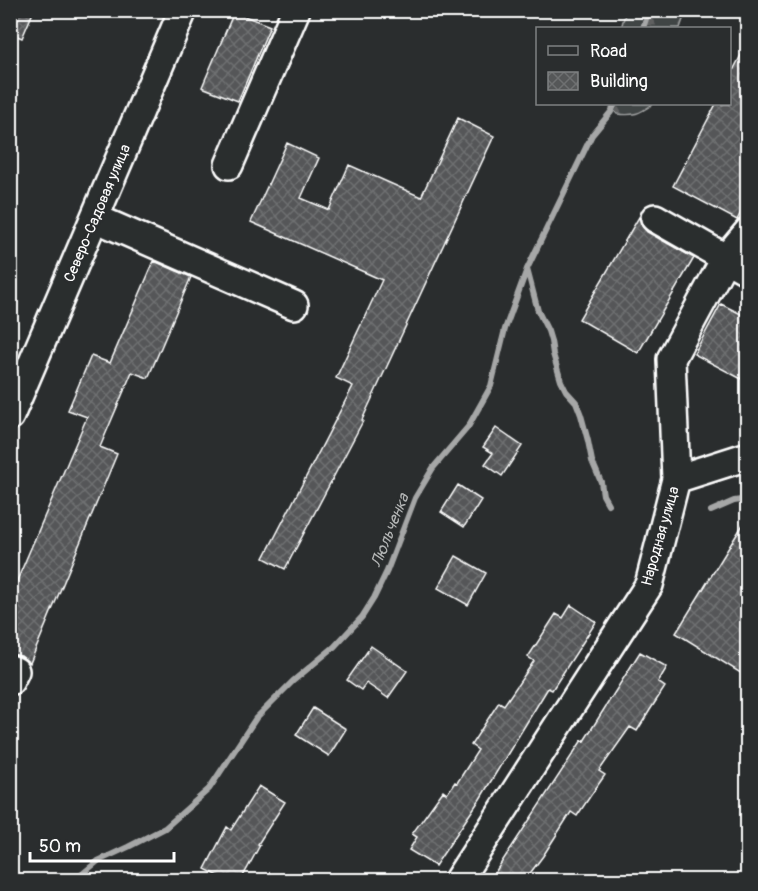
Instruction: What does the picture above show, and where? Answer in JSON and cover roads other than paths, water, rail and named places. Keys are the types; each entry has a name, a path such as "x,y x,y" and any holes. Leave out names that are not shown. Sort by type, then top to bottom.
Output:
{"street":[{"name":"Северо-Садовая улица","path":"10,416 183,10"},
{"path":"229,165 296,10"},
{"path":"95,218 294,305"},
{"path":"655,218 736,265"},
{"name":"Народная улица","path":"458,880 649,585 676,479 671,360 736,265 747,232"},
{"path":"676,479 747,456"},
{"path":"10,669 15,671 10,681"}],"waterway":[{"name":"Люльченка","path":"643,27 649,10"},
{"name":"Люльченка","path":"75,880 98,861 165,828 209,789 256,718 293,681 334,647 362,617 387,571 415,498 433,468 468,427 491,386 505,329 527,269 592,135 614,105"},
{"path":"527,269 538,311 548,331 561,381 576,402 581,415 592,461 608,504"},
{"path":"711,511 734,501 748,499"}]}
